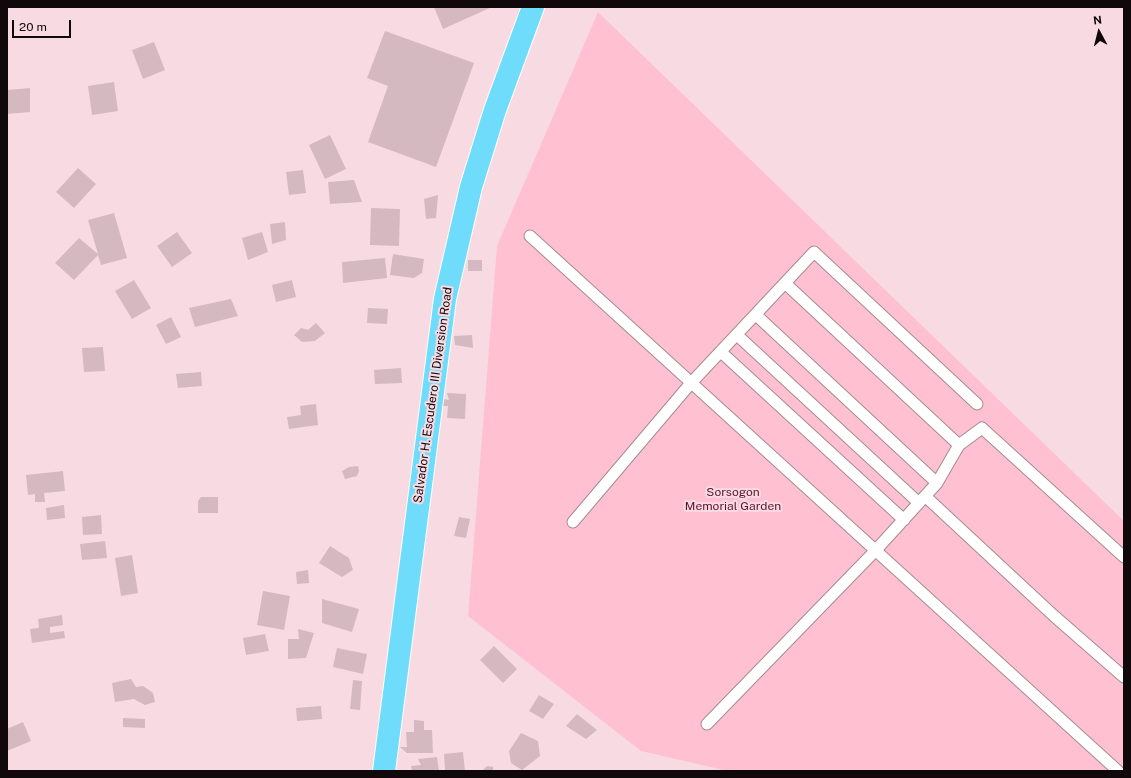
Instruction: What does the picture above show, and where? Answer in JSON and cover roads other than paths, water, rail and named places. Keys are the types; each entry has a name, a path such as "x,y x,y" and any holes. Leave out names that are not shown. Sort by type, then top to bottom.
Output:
{"highway":[{"name":"Salvador H. Escudero III Diversion Road","path":"384,771 445,299 471,187 495,110 534,7"}],"lane":[{"path":"530,236 875,551 1119,769"},
{"path":"573,522 691,383 756,316 814,252 977,404"},
{"path":"786,284 959,445"},
{"path":"756,316 937,483"},
{"path":"737,335 1124,677"},
{"path":"720,352 904,520"},
{"path":"707,724 904,520 937,483 959,445 982,428 1124,558"}],"park label":[{"name":"Sorsogon Memorial Garden","path":"733,499"}]}
